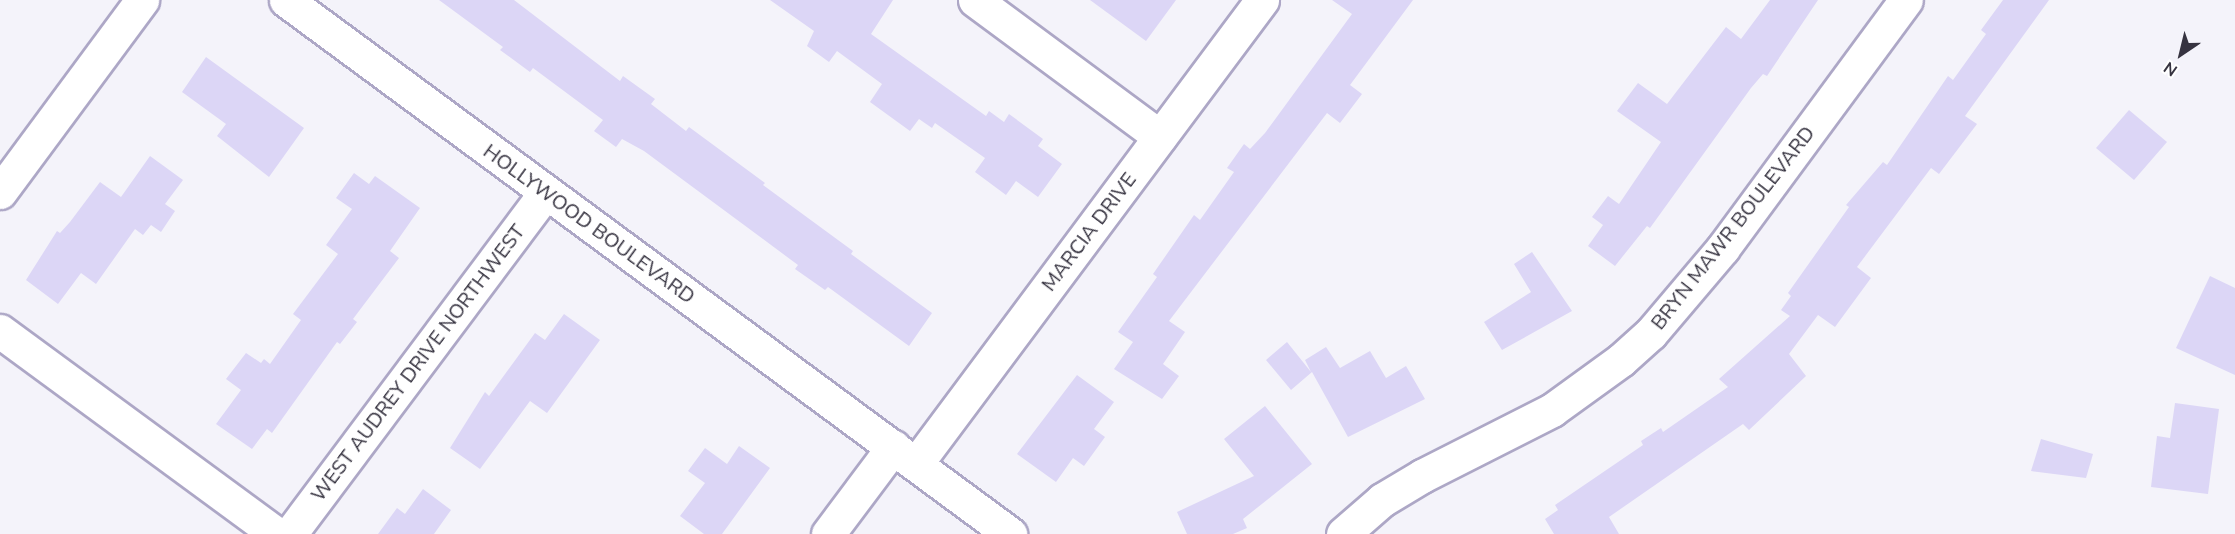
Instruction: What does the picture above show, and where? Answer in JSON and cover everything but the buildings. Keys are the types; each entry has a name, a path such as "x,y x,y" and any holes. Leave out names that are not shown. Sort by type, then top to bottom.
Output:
{"street":[{"path":"0,192 142,0"},
{"name":"HOLLYWOOD BOULEVARD","path":"286,0 1010,534"},
{"path":"975,0 1160,137"},
{"name":"MARCIA DRIVE","path":"828,534 904,456 1160,137 1262,0"},
{"name":"BRYN MAWR BOULEVARD","path":"1343,534 1382,500 1422,476 1552,410 1622,360 1651,333 1723,248 1906,0"},
{"name":"WEST AUDREY DRIVE NORTHWEST","path":"290,534 546,192"},
{"path":"0,331 276,534"}]}
